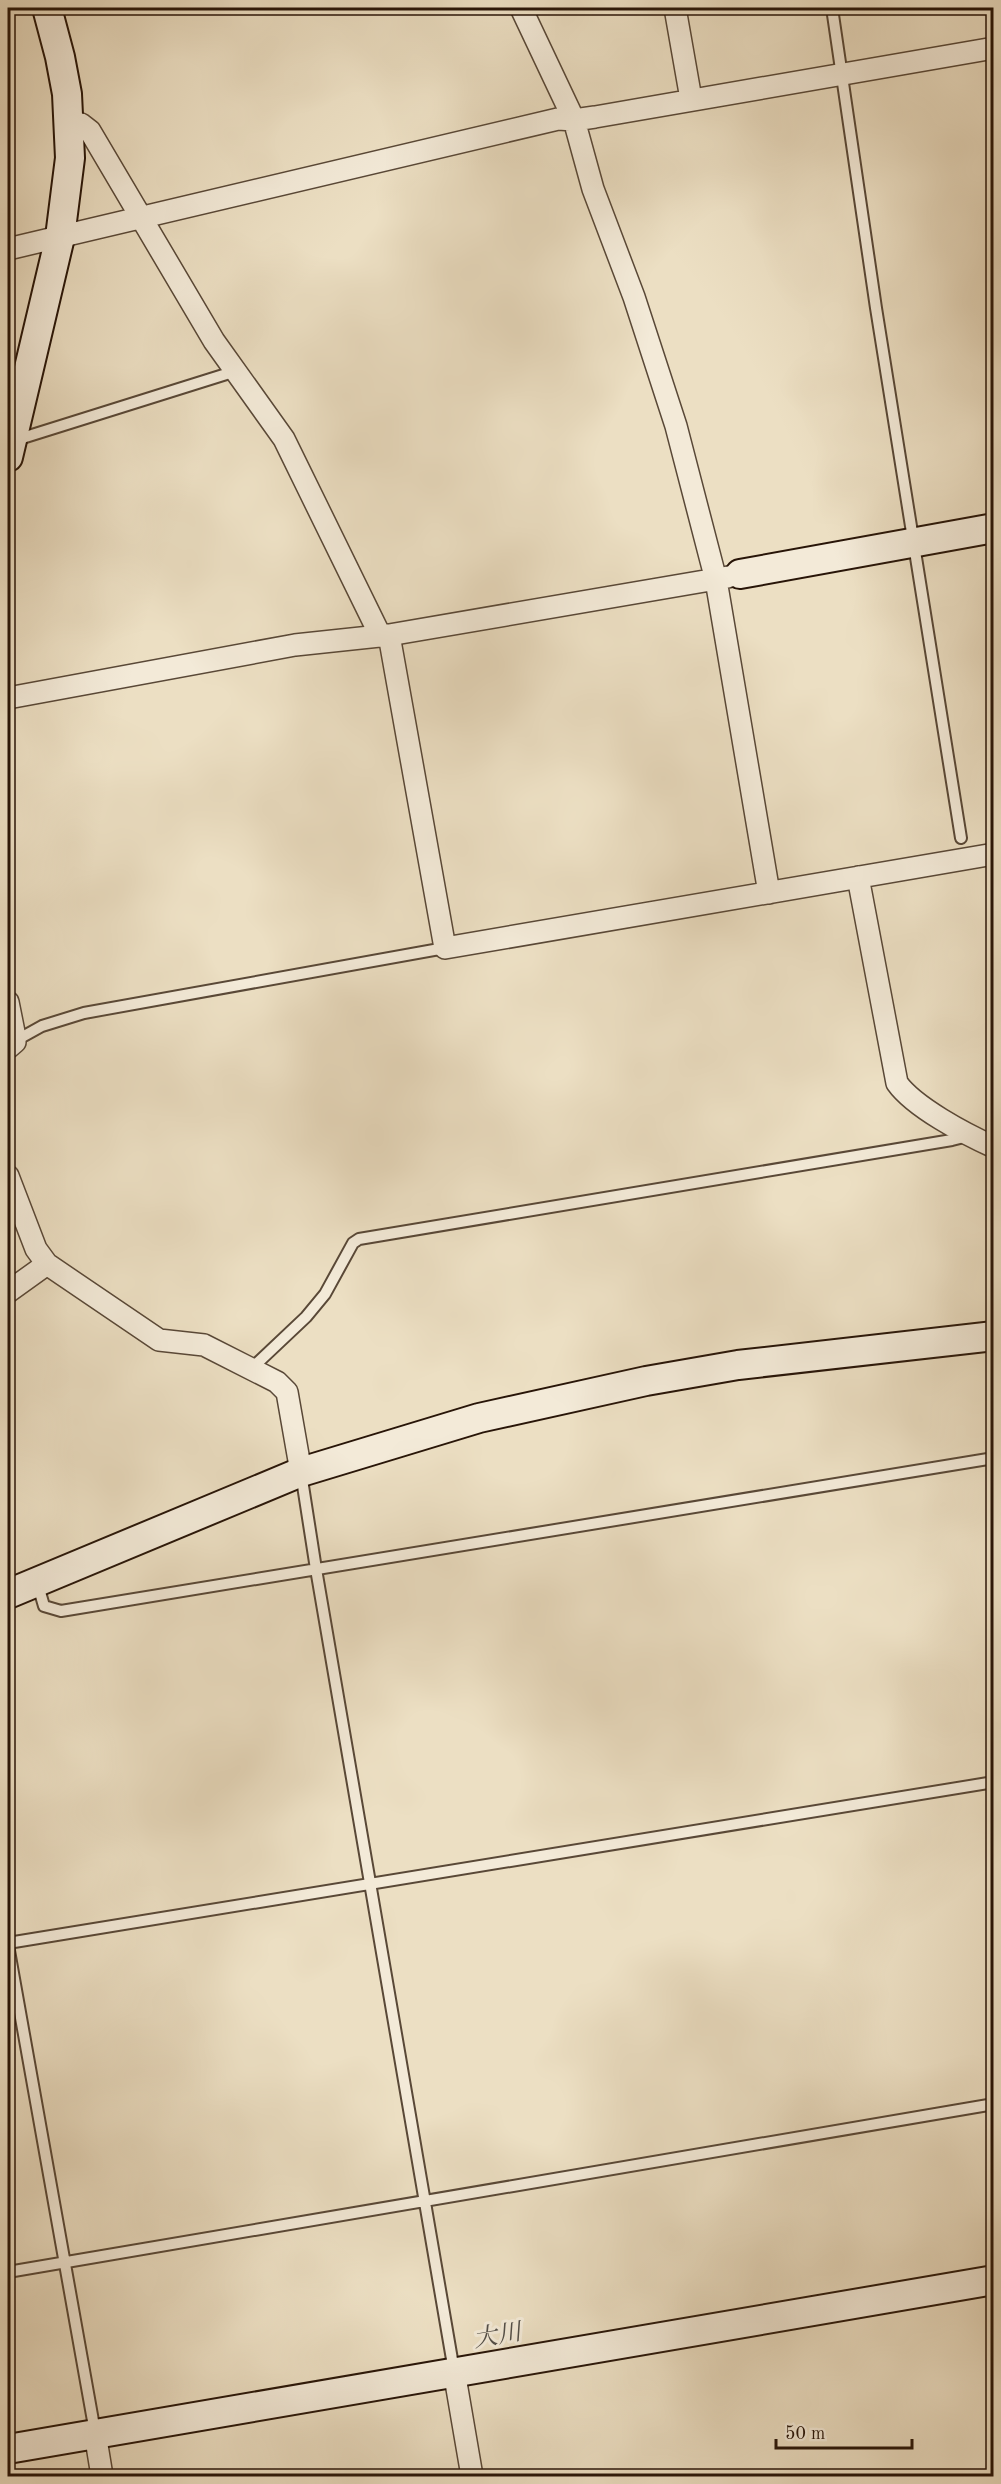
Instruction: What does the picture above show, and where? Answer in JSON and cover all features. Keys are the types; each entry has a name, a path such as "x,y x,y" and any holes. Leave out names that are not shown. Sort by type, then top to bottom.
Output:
{"street":[{"path":"9,447 60,237 70,158 69,124 60,57 47,8"},
{"path":"521,8 574,120 593,189 658,367 728,577 769,893"},
{"path":"675,8 691,99"},
{"path":"8,249 558,119 574,120 993,48"},
{"path":"69,124 81,124 90,131 214,341 284,439 385,635 445,948 993,854"},
{"path":"8,698 295,645 385,635 728,577 993,528"},
{"path":"858,877 897,1083 905,1094 965,1133 993,1147"},
{"path":"8,1002 11,1042"},
{"path":"8,1176 36,1249 47,1264 159,1340 204,1345 277,1382 287,1392 301,1472"},
{"path":"8,1292 47,1264"},
{"path":"8,1594 301,1472 479,1418 646,1381 738,1365 993,1336"},
{"path":"8,2449 993,2280"},
{"path":"454,2372 472,2476"},
{"path":"95,2433 102,2476"}],"lane":[{"path":"832,8 876,308 961,838"},
{"path":"9,447 236,371"},
{"path":"11,1042 84,1013 445,948"},
{"path":"252,1368 306,1317 325,1294 353,1243 359,1239 952,1140 960,1138 965,1133"},
{"path":"37,1582 44,1606 61,1611 993,1458"},
{"path":"301,1472 454,2372"},
{"path":"95,2433 8,1944 993,1782"},
{"path":"8,2272 993,2104"}],"water label":[{"name":"大川","path":"497,2335"}]}
